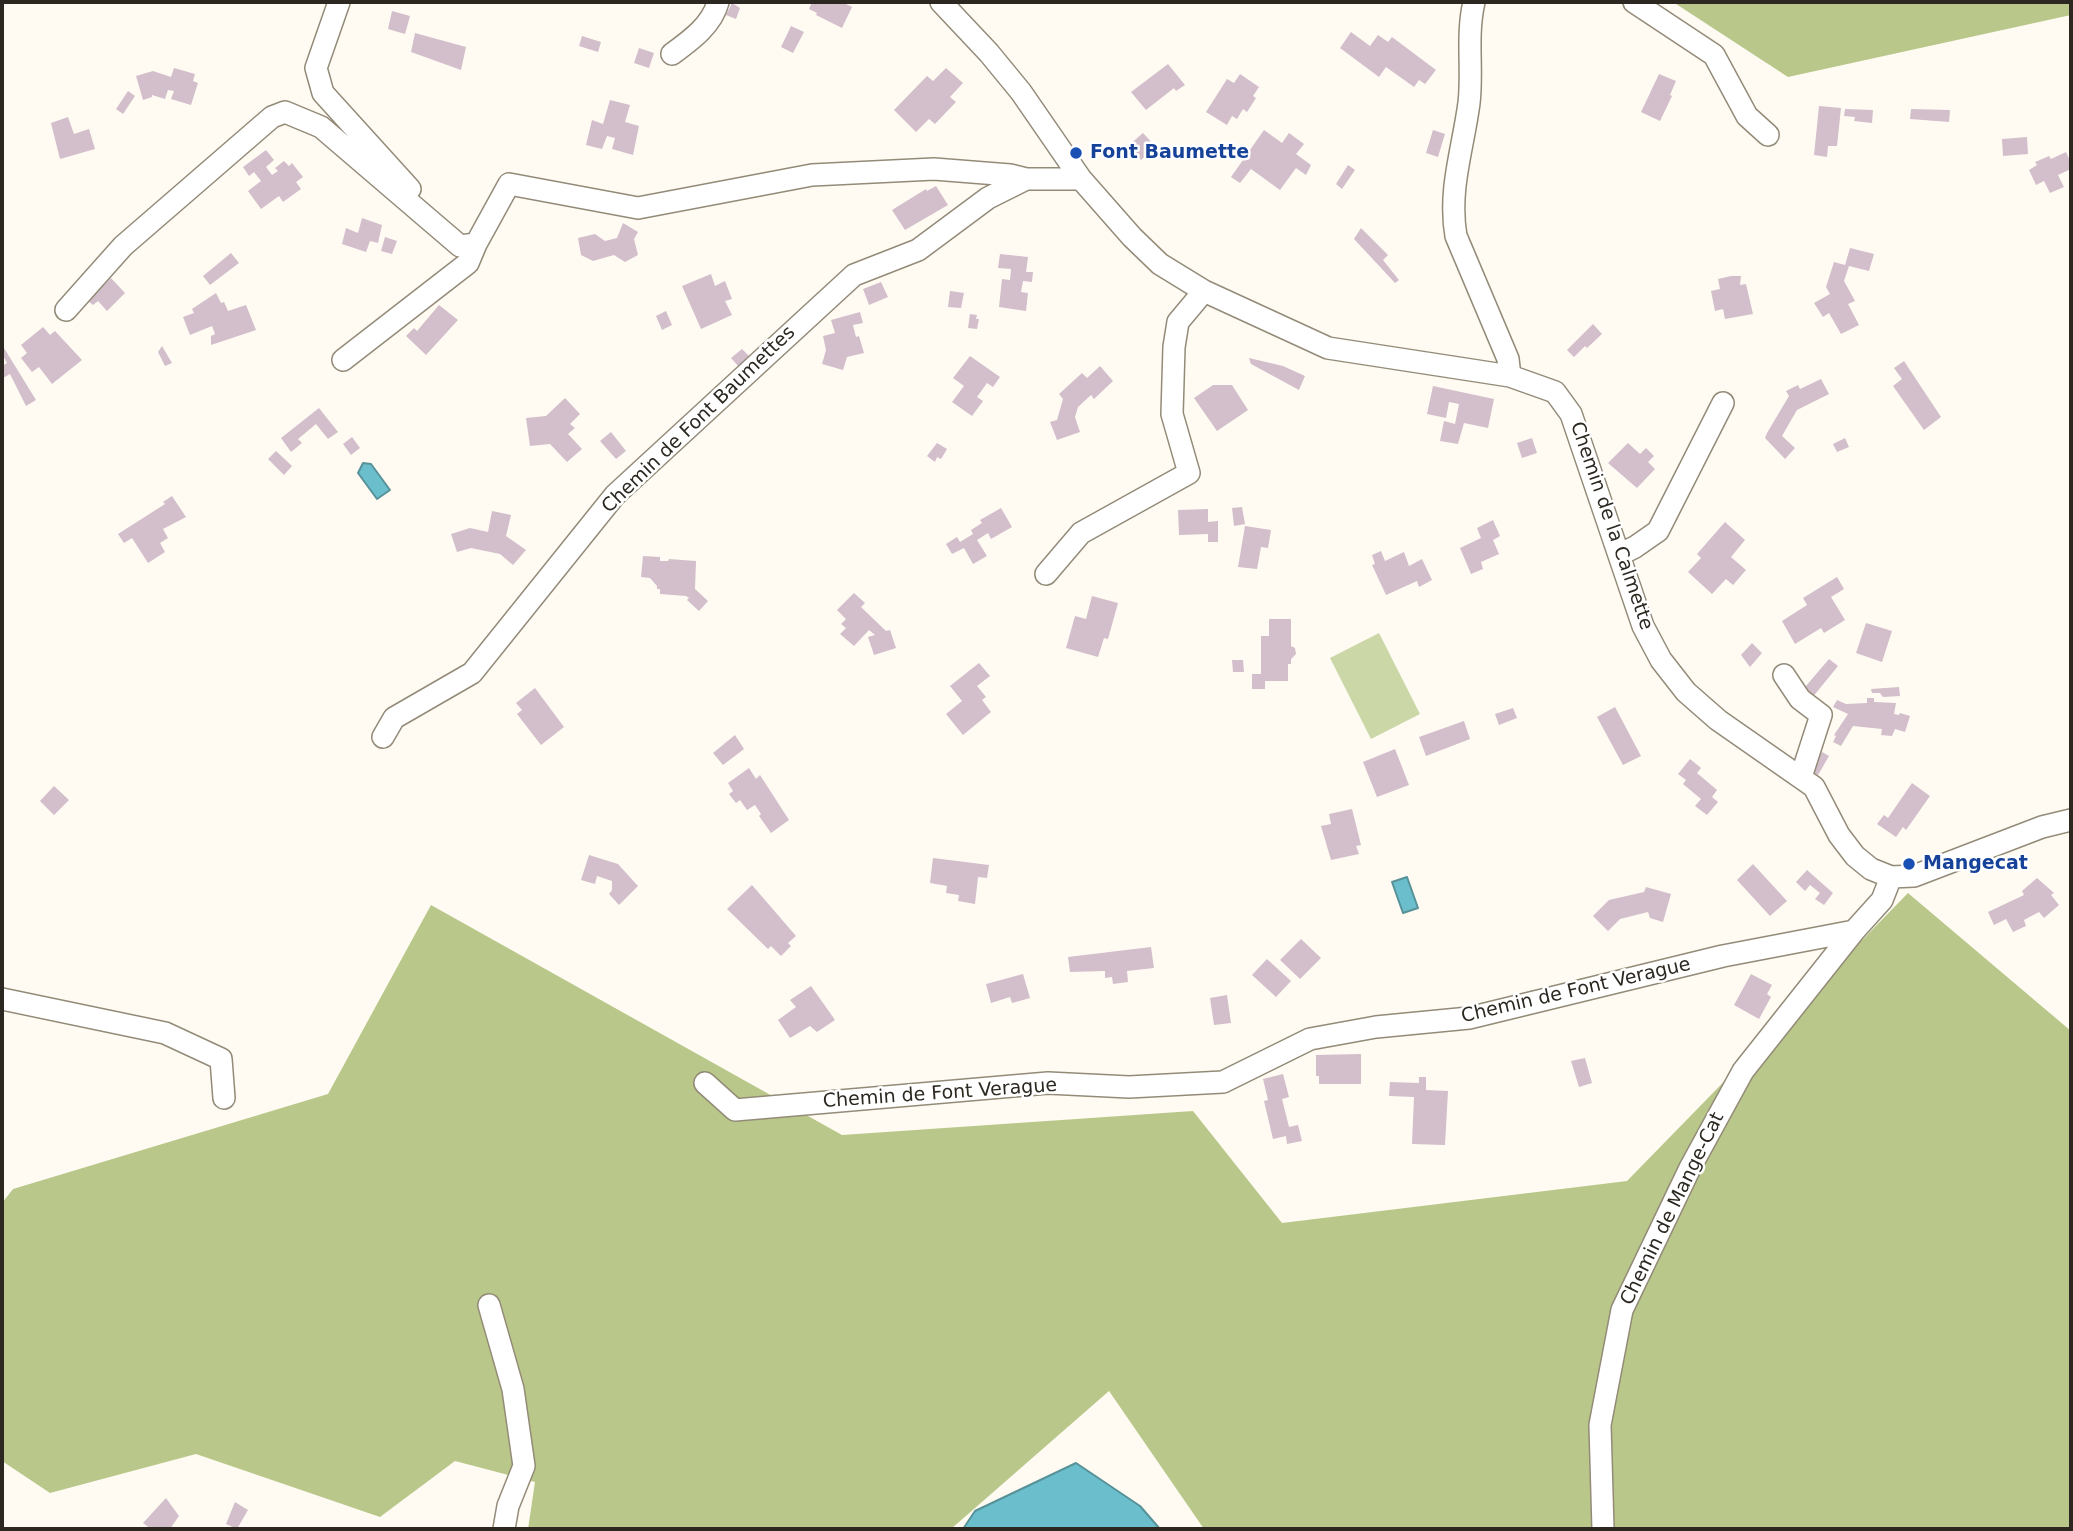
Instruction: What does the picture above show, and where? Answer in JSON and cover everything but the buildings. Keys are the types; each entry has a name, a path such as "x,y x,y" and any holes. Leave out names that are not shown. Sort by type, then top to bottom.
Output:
{"street":[{"path":"339,2 316,68 323,93 468,245"},
{"path":"672,54 698,34 715,12 718,2"},
{"name":"Chemin de la Calmette","path":"941,2 1021,92 1081,179 1132,237 1160,264 1204,291 1328,348 1510,376 1555,392 1571,414 1643,626 1661,660 1686,692 1718,720 1814,787 1839,835 1855,856 1871,869 1891,877"},
{"path":"1474,2 1468,46 1471,80 1469,105 1457,159 1453,218 1456,236 1508,359 1510,376"},
{"path":"1634,2 1714,55 1747,116 1769,135"},
{"path":"66,310 124,246 272,117 285,112 321,127 468,245"},
{"path":"343,360 468,263 468,245 509,184 638,208 812,175 934,169 1010,175 1026,179 1081,179"},
{"name":"Chemin de Font Baumettes","path":"383,737 394,718 472,673 615,495 854,275 918,250 988,198 1026,179"},
{"path":"1046,574 1081,533 1189,472 1172,414 1174,347 1178,322 1204,291"},
{"path":"1619,555 1658,531 1723,403"},
{"path":"1784,675 1800,699 1821,715 1801,777"},
{"path":"1854,931 1882,900 1891,877 1914,876 2042,827 2071,820"},
{"name":"Chemin de Font Verague","path":"705,1083 735,1110 1048,1083 1129,1087 1223,1082 1310,1039 1376,1027 1469,1018 1723,956 1854,931"},
{"name":"Chemin de Mange-Cat","path":"1603,1529 1600,1425 1622,1310 1690,1168 1743,1071 1854,931"},
{"path":"2,999 165,1033 221,1059 223,1098"},
{"path":"489,1305 513,1389 524,1466 508,1506 504,1529"}],"green space":[{"path":"1673,2 2071,2 2071,15 1788,77"},
{"path":"1379,633 1420,714 1371,739 1330,658"},
{"path":"1908,893 2071,1031 2071,1529 1204,1529 1109,1391 951,1529 528,1529 535,1482 455,1461 380,1517 196,1454 50,1493 2,1461 2,1203 13,1189 328,1094 431,905 842,1135 1193,1111 1282,1223 1627,1181"}],"water":[{"path":"363,463 371,464 390,490 377,499 358,473"},
{"path":"1407,877 1418,908 1403,913 1392,882"},
{"path":"1076,1463 1140,1506 1160,1529 963,1529 975,1511"}],"place":[{"name":"Font Baumette","path":"1076,153"},
{"name":"Mangecat","path":"1909,864"}]}
